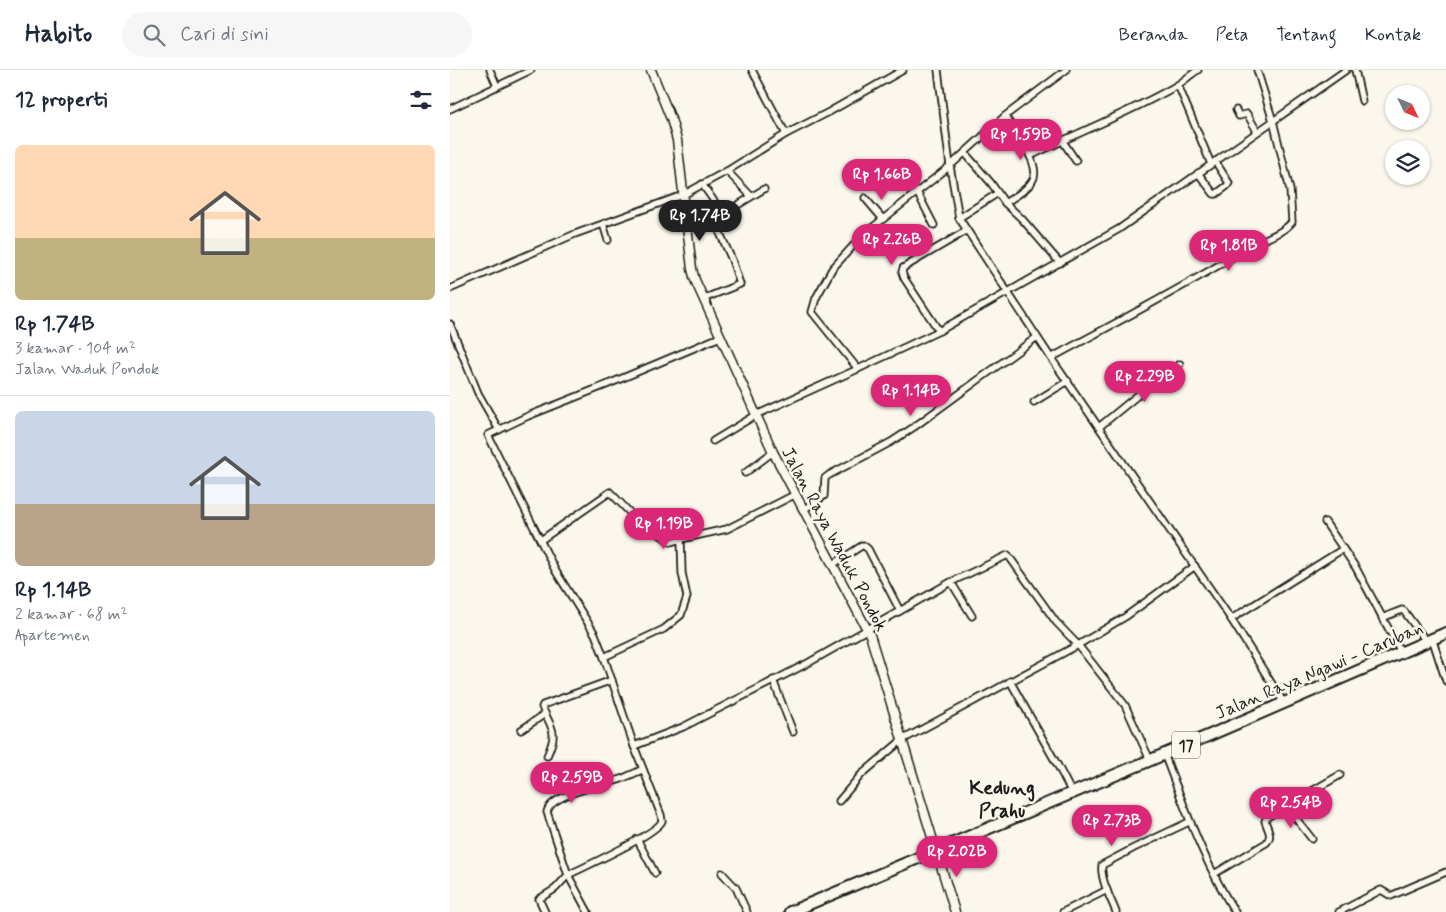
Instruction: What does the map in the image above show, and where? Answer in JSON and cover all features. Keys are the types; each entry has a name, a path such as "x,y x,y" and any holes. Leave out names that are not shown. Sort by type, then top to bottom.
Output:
{"highway":[{"name":"Jalan Raya Ngawi - Caruban","path":"790,912 937,851 1435,637"}],"street":[{"path":"490,70 497,86"},
{"path":"450,109 531,70"},
{"name":"Jalan Raya Waduk Pondok","path":"651,70 675,129 692,269 702,299 794,495 867,629 955,912"},
{"path":"752,70 786,134"},
{"path":"450,289 575,234 683,195 786,134 829,112 902,70"},
{"path":"938,70 950,166 959,218 966,231 1231,619 1284,703"},
{"path":"858,369 812,312 813,306 832,269 863,235 882,218 950,166 1005,116 1066,70"},
{"path":"1030,156 1062,140 1103,124 1178,85 1198,70"},
{"path":"1051,358 1185,286 1289,226 1293,218 1290,190 1273,121 1257,70"},
{"path":"713,441 756,415 939,331 1119,229 1256,131 1346,70"},
{"path":"1355,70 1362,101"},
{"path":"1178,85 1213,162 1229,182 1227,186 1214,194 1198,173"},
{"path":"1236,110 1239,116 1246,113 1256,131"},
{"path":"1005,116 1030,156 1034,168 1034,176 1029,185 1005,204"},
{"path":"1062,140 1076,161"},
{"path":"965,153 1005,204 1022,219 1060,263"},
{"path":"727,170 751,196"},
{"path":"702,184 723,214"},
{"path":"715,222 723,214 764,189"},
{"path":"918,192 934,226"},
{"path":"959,218 998,193"},
{"path":"865,198 882,218"},
{"path":"685,207 715,222 732,260 740,284 702,299"},
{"path":"603,224 608,240"},
{"path":"939,331 904,278 902,268 966,231"},
{"path":"450,324 478,393 499,430"},
{"path":"803,510 824,496 825,478 829,475 891,442 914,427 1037,337"},
{"path":"545,912 540,899 555,889 568,875 638,839 657,827 662,821 595,634 555,570 488,435 553,406 720,338"},
{"path":"1099,427 1149,386 1180,364"},
{"path":"1034,402 1068,381"},
{"path":"745,473 773,452"},
{"path":"541,540 607,492 610,492 634,517 671,542 727,529 794,495"},
{"path":"1325,522 1356,568 1401,652"},
{"path":"604,657 664,629 681,615 687,597 682,573 681,539"},
{"path":"832,564 863,545 868,549 900,611"},
{"path":"1231,619 1343,548"},
{"path":"634,746 683,727 808,663 951,582 1004,556 1010,556 1024,579 1056,622 1078,645 1125,705 1150,760"},
{"path":"839,800 861,775 902,740 1078,645 1125,617 1195,566"},
{"path":"951,582 972,616"},
{"path":"1382,618 1404,611 1435,637 1446,681"},
{"path":"547,756 554,733 553,727 542,707 545,704 612,680"},
{"path":"773,680 793,732"},
{"path":"1010,681 1072,793"},
{"path":"520,730 545,714"},
{"path":"1164,754 1189,822 1235,912"},
{"path":"588,912 568,875 547,812 549,806 569,794 620,779 643,769"},
{"path":"1214,874 1270,839 1265,819 1340,775"},
{"path":"1286,806 1312,839"},
{"path":"1116,912 1107,890 1102,869 1105,863 1166,831 1189,822"},
{"path":"638,839 655,873"},
{"path":"722,872 736,888 747,912"},
{"path":"1339,912 1380,890 1393,896 1446,872"},
{"path":"1063,912 1107,890"}],"district":[{"name":"Kedung Prahu","path":"1002,798"}]}
